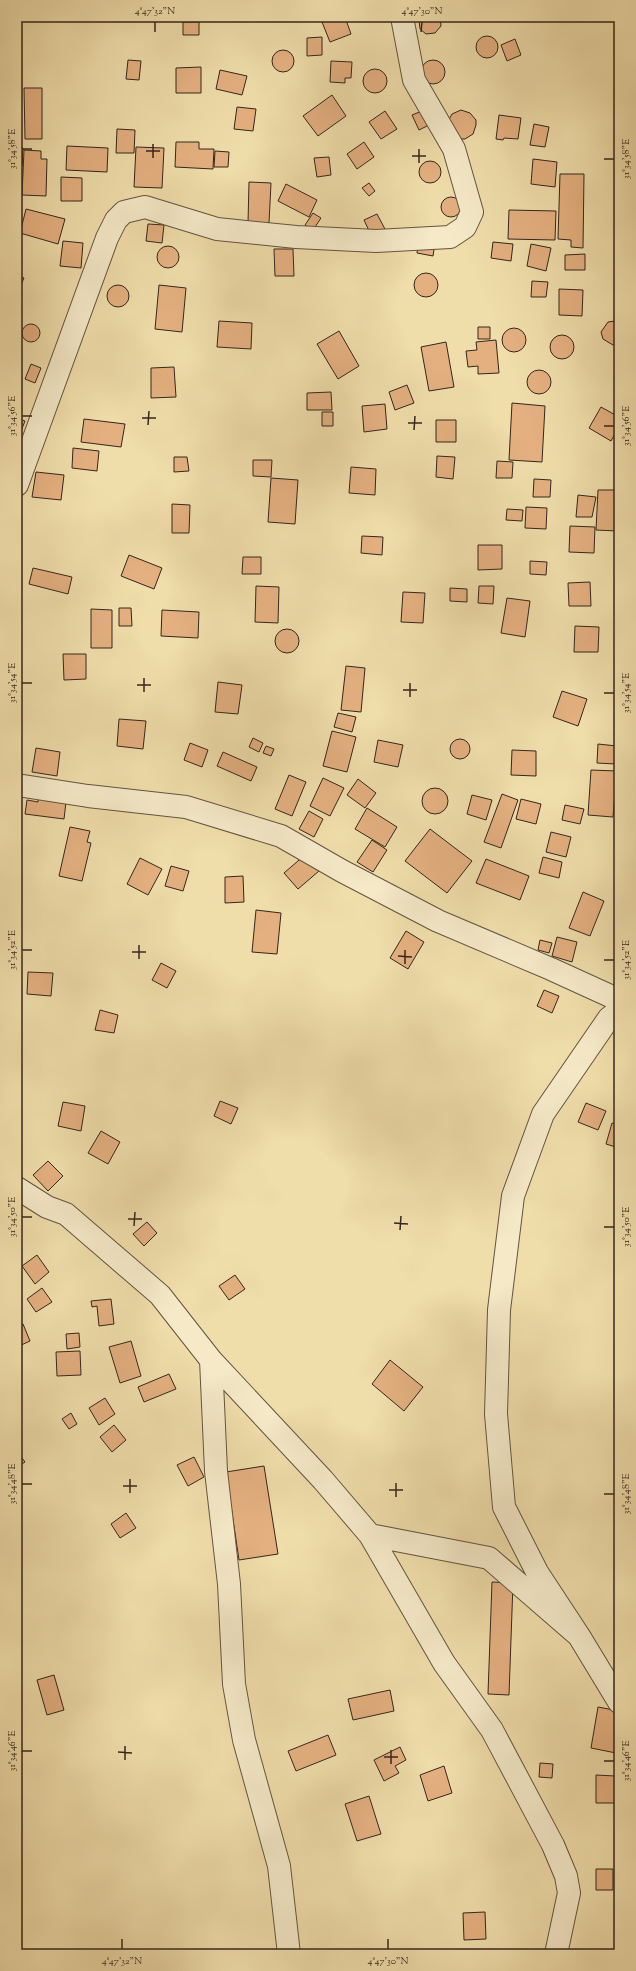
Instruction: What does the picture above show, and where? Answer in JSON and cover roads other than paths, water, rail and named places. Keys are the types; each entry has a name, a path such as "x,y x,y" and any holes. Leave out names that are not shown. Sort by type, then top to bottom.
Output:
{"street":[{"path":"17,485 107,238 116,220 124,212 145,207 217,229 296,237 376,241 450,237 465,227 472,212 454,149 414,80 402,17"},
{"path":"17,784 88,796 186,807 281,836 342,871 438,921 551,969 619,1000"},
{"path":"619,1010 609,1018 543,1114 514,1196 499,1310 496,1414 504,1507 537,1572 579,1636 619,1702"},
{"path":"17,1188 47,1207 66,1214 110,1250 160,1295 211,1360 323,1480 370,1535 444,1663 492,1730 555,1850 566,1876 569,1893 556,1954"},
{"path":"211,1360 216,1471 229,1584 234,1684 244,1740 279,1866 289,1954"},
{"path":"370,1535 489,1558 579,1636"}]}
